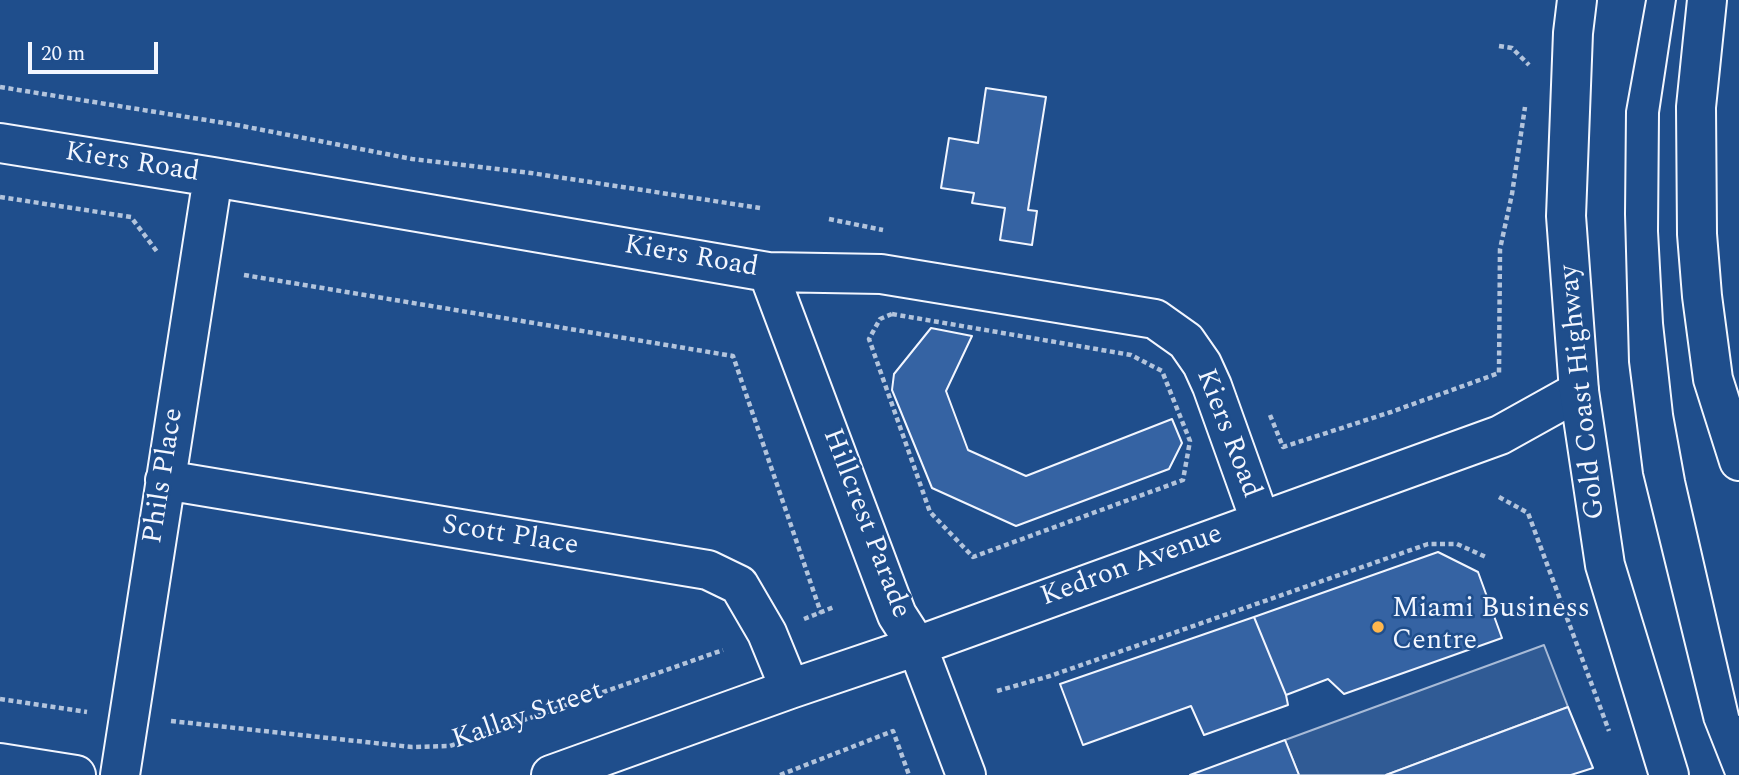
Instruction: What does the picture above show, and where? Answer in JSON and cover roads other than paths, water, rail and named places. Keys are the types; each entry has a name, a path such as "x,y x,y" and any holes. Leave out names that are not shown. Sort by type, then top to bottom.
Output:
{"main road":[{"name":"Gold Coast Highway","path":"1577,0 1566,216 1579,391 1605,565 1669,775"},
{"path":"1707,0 1696,107 1697,234 1713,379 1739,461"},
{"name":"Kiers Road","path":"0,143 768,272 881,274 1154,319 1186,341 1202,364 1260,520"},
{"name":"Phils Place","path":"120,775 213,177"},
{"name":"Hillcrest Parade","path":"768,272 897,615 917,646 965,775"},
{"name":"Kedron Avenue","path":"917,646 1500,435 1579,391"},
{"name":"Scott Place","path":"165,480 708,570 739,584 768,633 790,689"},
{"path":"551,775 917,646"},
{"path":"0,763 76,775"}],"tram line":[{"path":"1646,0 1626,111 1625,214 1629,362 1643,473 1704,722 1725,775"},
{"path":"1676,0 1659,113 1658,231 1663,323 1673,414 1685,480 1739,715"}],"place":[{"name":"Miami Business Centre","path":"1378,627"}]}
